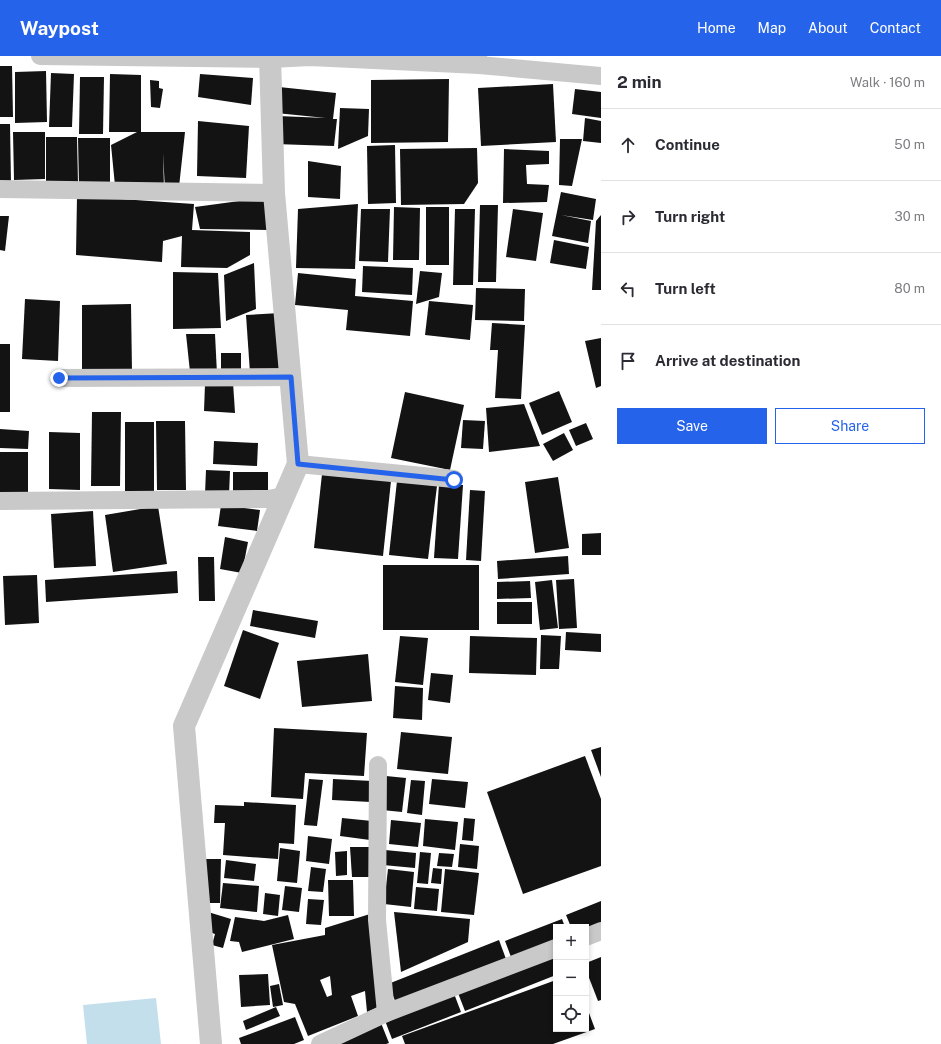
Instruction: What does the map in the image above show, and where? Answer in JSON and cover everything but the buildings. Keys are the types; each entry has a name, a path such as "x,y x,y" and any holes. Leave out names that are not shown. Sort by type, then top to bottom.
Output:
{"street":[{"path":"40,56 270,58 310,56 478,60 601,76"},
{"path":"211,1044 184,726 298,464 274,193 270,58"},
{"path":"0,189 274,193"},
{"path":"59,378 291,377"},
{"path":"298,464 454,480"},
{"path":"0,500 268,499 284,496"},
{"path":"378,765 377,920 386,1013"},
{"path":"589,936 601,931"},
{"path":"320,1044 386,1013 553,949"}],"water":[{"path":"156,998 161,1044 87,1044 83,1005"}],"route":[{"path":"59,378 291,377 298,464 454,480"}]}
